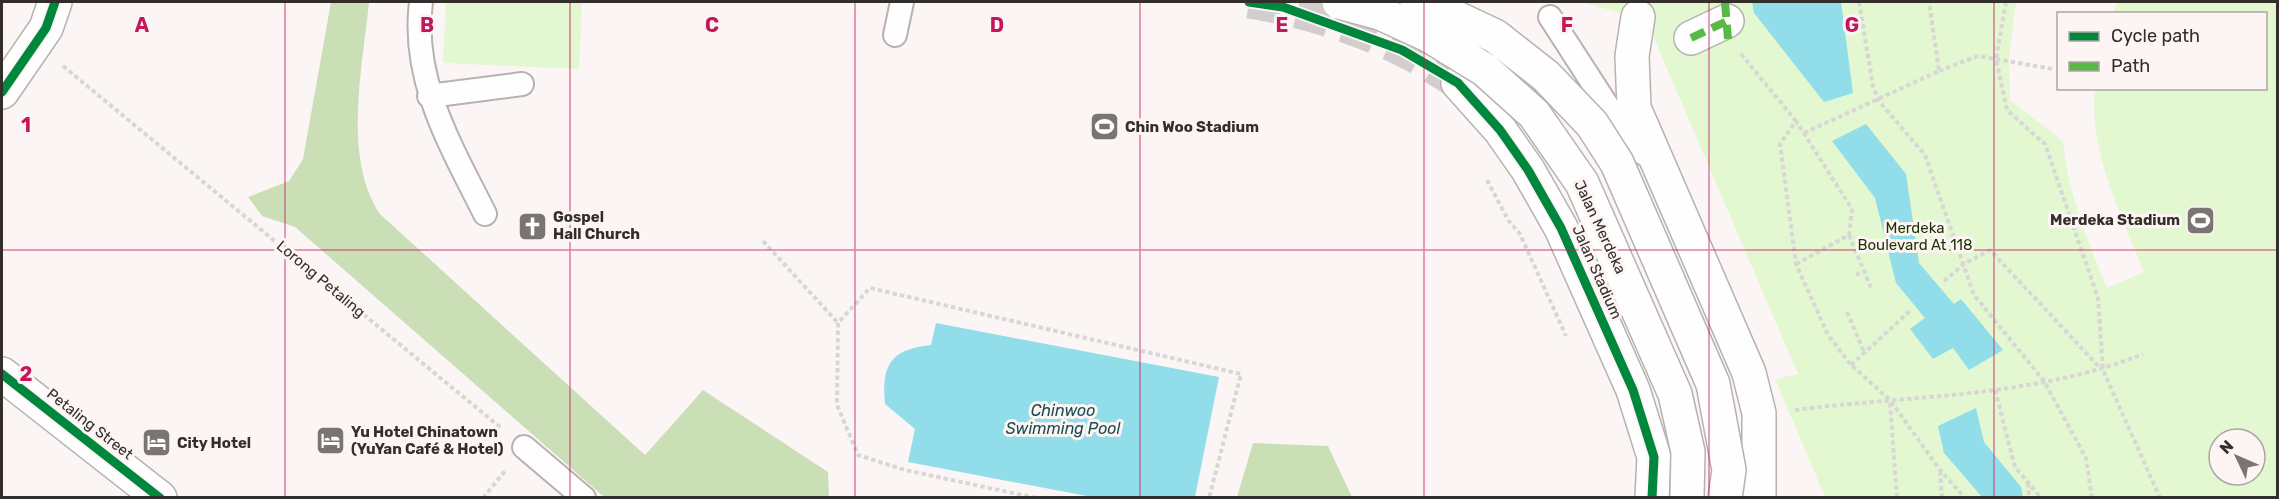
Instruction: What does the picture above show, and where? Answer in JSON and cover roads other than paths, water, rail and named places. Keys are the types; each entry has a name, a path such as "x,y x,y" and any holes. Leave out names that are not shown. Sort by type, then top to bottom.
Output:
{"street":[{"path":"2,92 46,28 55,2"},
{"name":"Jalan Merdeka","path":"1339,2 1380,13 1428,35 1485,70 1534,114 1582,183 1675,394 1688,452 1687,498"},
{"path":"1417,2 1430,4 1495,36 1546,76 1592,124 1617,163 1713,384 1729,470 1725,498"},
{"path":"1638,17 1632,56 1634,108 1749,373 1759,413 1759,498"},
{"path":"1691,38 1727,20"},
{"name":"Jalan Stadium","path":"1458,83 1500,130 1528,170 1561,228 1633,390 1654,458 1652,498"},
{"name":"Petaling Street","path":"2,374 160,498"}],"lane":[{"path":"421,2 423,70 429,96 437,121 485,214"},
{"path":"895,35 902,2"},
{"path":"1550,17 1614,116 1663,177"},
{"path":"429,96 522,84"},
{"path":"525,447 584,498"}],"water":[{"path":"1752,2 1841,2 1853,93 1824,102 1754,13"},
{"path":"1866,124 1906,174 1919,263 1954,304 1961,299 2003,350 1969,370 1953,348 1933,359 1910,329 1925,318 1896,283 1875,198 1832,141"},
{"name":"Chinwoo Swimming Pool","path":"936,323 1219,377 1195,497 1092,497 908,462 915,429 885,404 887,369 898,355 906,350 931,345"},
{"path":"1976,408 1984,442 2021,487 2023,497 1982,497 1944,453 1938,426"}],"tunnel":[{"path":"1249,2 1308,15 1366,34 1423,61 1458,83"}],"place":[{"name":"Chin Woo Stadium","path":"1104,127"},
{"name":"Merdeka Stadium","path":"2201,220"},
{"name":"Gospel Hall Church","path":"532,226"},
{"name":"Yu Hotel Chinatown (YuYan Café & Hotel)","path":"330,441"},
{"name":"City Hotel","path":"156,443"}],"park label":[{"name":"Merdeka Boulevard At 118","path":"1915,236"}]}
